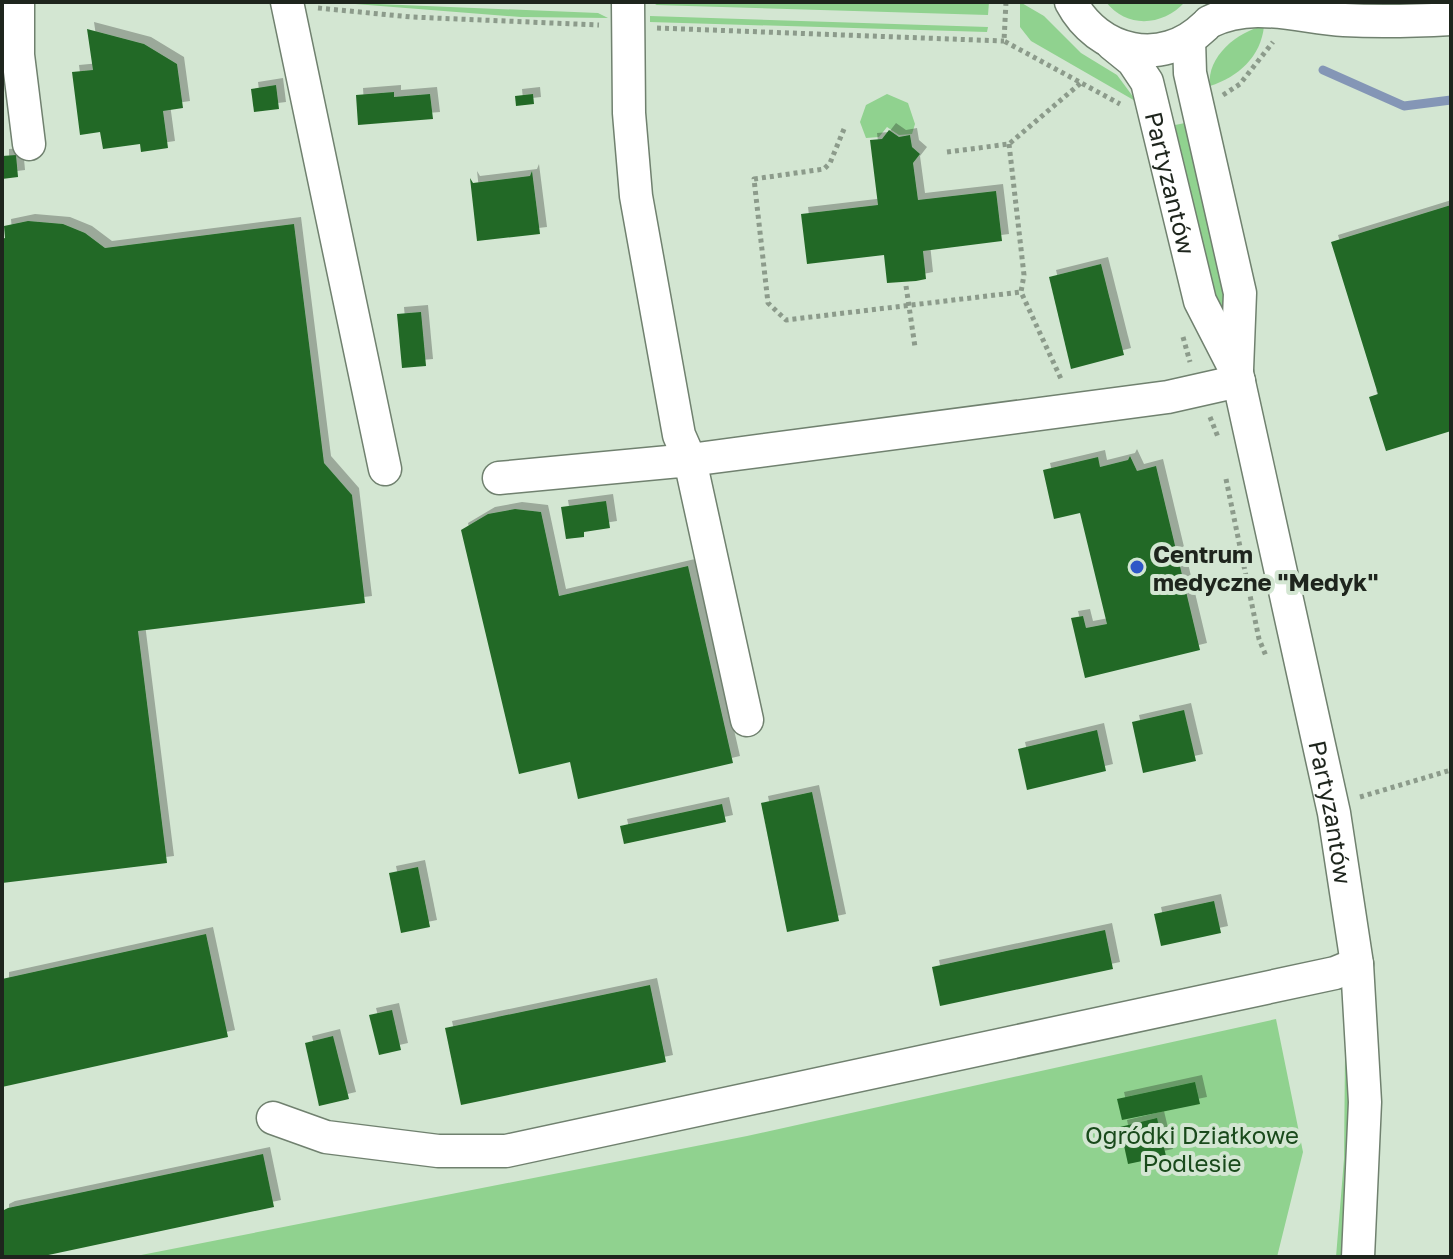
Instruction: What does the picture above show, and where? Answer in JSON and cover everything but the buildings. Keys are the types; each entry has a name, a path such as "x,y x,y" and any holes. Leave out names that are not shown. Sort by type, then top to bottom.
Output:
{"street":[{"path":"18,2 18,55 29,144"},
{"path":"287,2 385,469"},
{"path":"628,2 629,113 636,196 679,435 690,460 747,720"},
{"name":"Partyzantów","path":"1071,2 1093,33 1133,61 1147,82 1200,301 1238,377"},
{"path":"1112,44 1152,51 1206,21 1248,8 1355,20 1451,19"},
{"name":"Partyzantów","path":"1206,21 1190,73 1240,293 1238,377 1334,813 1357,964 1365,1102 1358,1257"},
{"path":"499,478 690,460 994,421 1200,390 1238,377"},
{"path":"273,1118 326,1137 438,1151 506,1151 1320,976 1357,964"}],"path":[{"path":"947,152 1009,144 1082,82"},
{"path":"844,129 824,169 754,179 768,303 786,320 1021,292"},
{"path":"1009,144 1024,275 1021,292 1053,368 1068,386"},
{"path":"906,286 915,347"},
{"path":"1180,324 1221,451"},
{"path":"1223,465 1259,639 1268,660"},
{"path":"1354,799 1451,770"}],"green space":[{"path":"330,2 598,13 608,18 521,17"},
{"path":"660,2 989,2 988,15 655,5"},
{"path":"1020,2 1044,16 1081,53 1117,75 1137,102 1031,41 1020,27"},
{"path":"1106,2 1185,2 1166,16 1145,21 1124,17"},
{"path":"650,16 988,27 987,32 650,22"},
{"path":"1264,26 1258,47 1246,64 1230,77 1210,86 1213,65 1226,47 1244,33"},
{"path":"887,94 908,103 915,124 912,134 899,135 887,127 879,137 866,138 860,122 866,105"},
{"path":"1185,123 1228,315 1221,318 1175,125"},
{"name":"Ogródki Działkowe Podlesie","path":"1276,1019 1303,1152 1277,1257 131,1257 747,1136"},
{"path":"1345,1055 1349,1059 1349,1135 1341,1257 1336,1257 1344,1159"}],"waterway":[{"path":"1323,70 1404,106 1451,100"}],"place":[{"name":"Centrum medyczne \"Medyk\"","path":"1137,567"}]}
